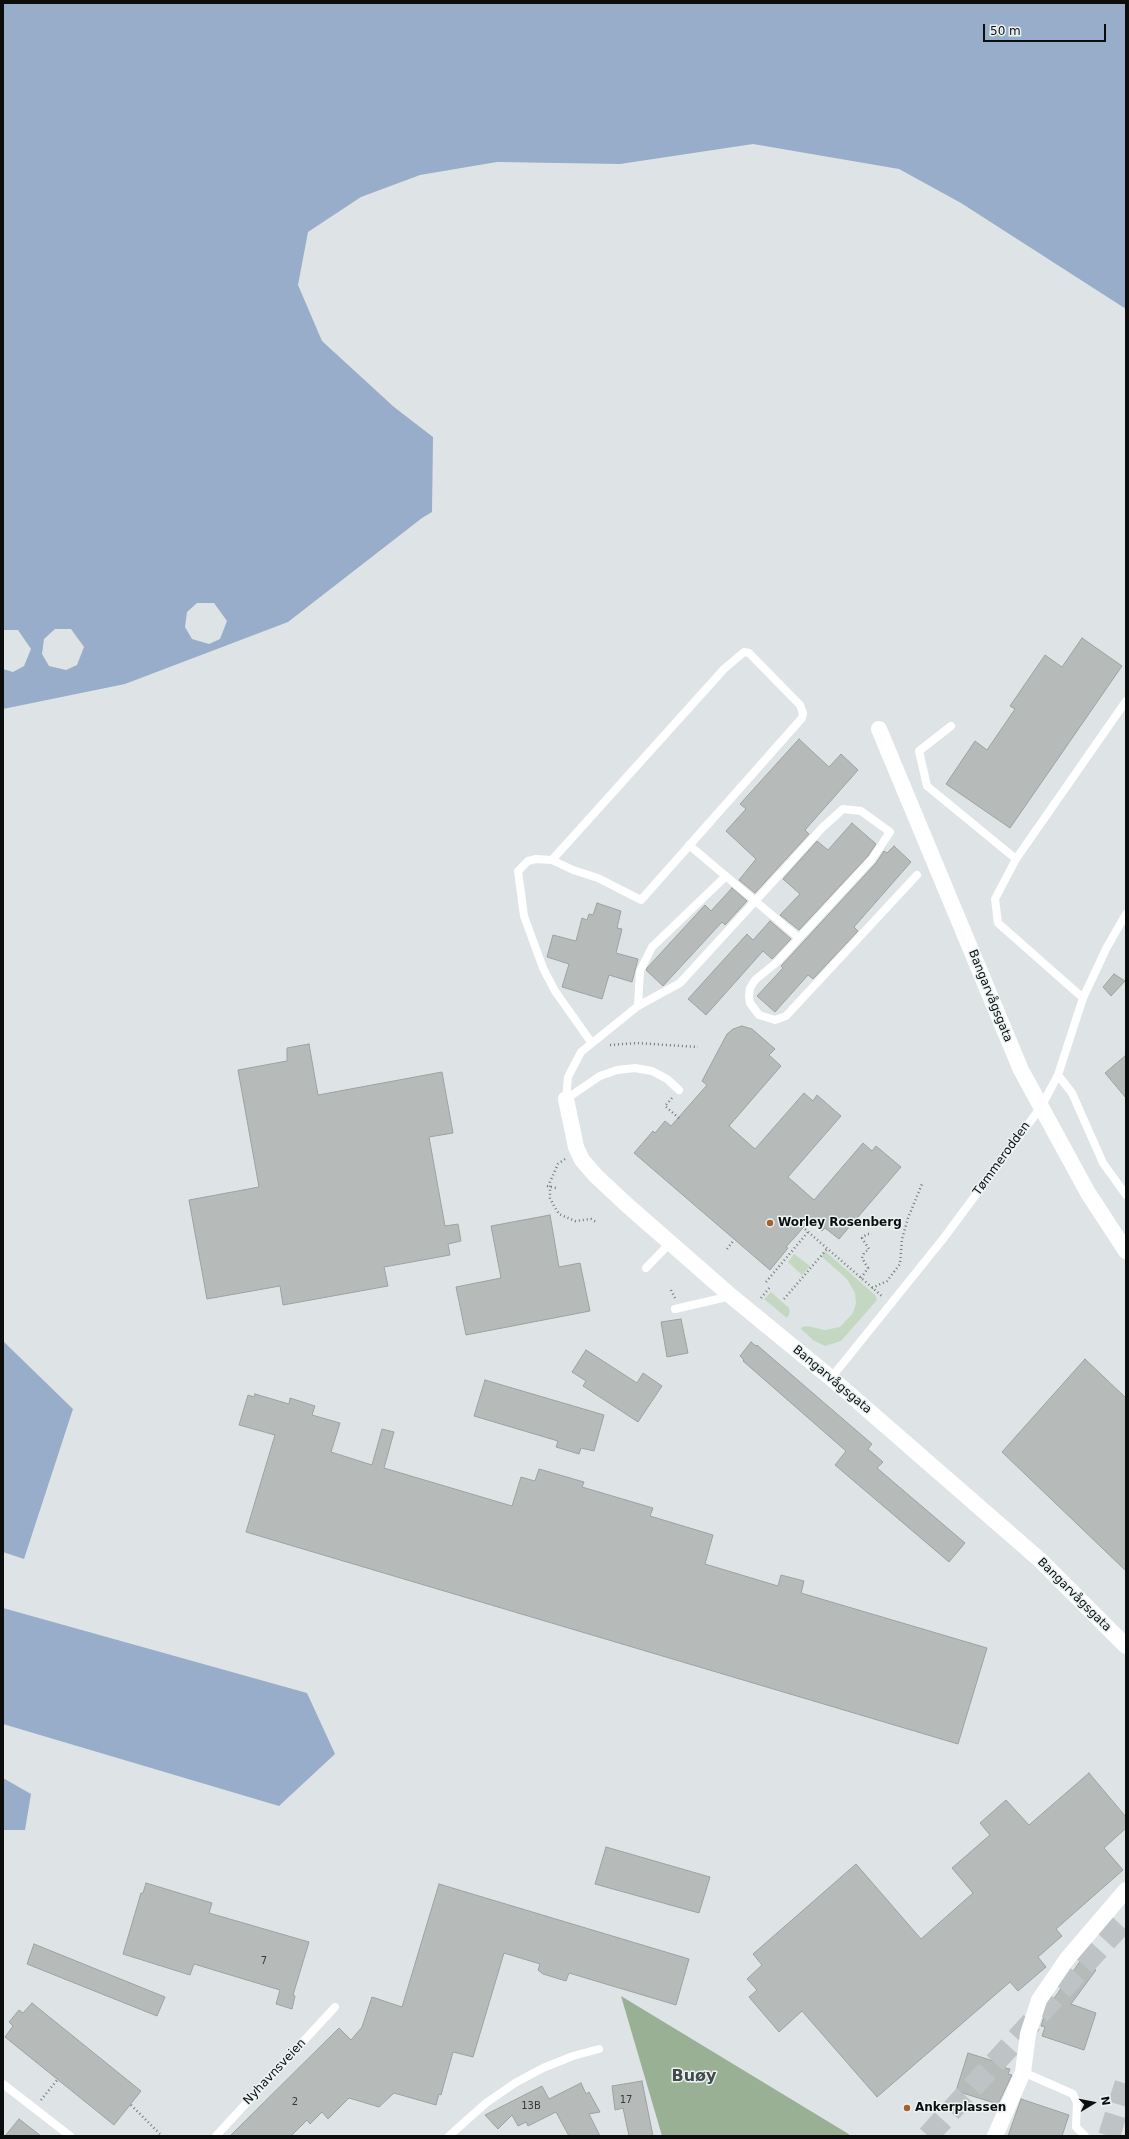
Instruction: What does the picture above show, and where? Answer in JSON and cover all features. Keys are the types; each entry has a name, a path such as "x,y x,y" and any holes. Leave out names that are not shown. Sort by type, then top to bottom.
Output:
{"street":[{"name":"Bangarvågsgata","path":"880,728 1021,1070 1088,1193 1126,1251"},
{"name":"Bangarvågsgata","path":"566,1099 572,1138 582,1160 627,1205 731,1296 831,1378 1040,1560 1126,1646"},
{"path":"995,2136 1023,2072 1028,2034 1039,2000 1067,1959 1126,1890"}],"lane":[{"path":"552,860 724,669 744,652 749,653 793,696 800,705 803,713 802,718 641,900 598,878 572,870 552,860 536,859 528,861 518,871 524,916 534,947 555,991 591,1042"},
{"path":"1083,998 998,923 995,899 1016,859 1126,701"},
{"path":"950,726 919,751 927,786 1016,859"},
{"path":"566,1099 570,1070 584,1048 638,1006 680,983 757,901 823,827 843,809 861,811 890,832 872,859 777,962 755,980 750,988 750,1003 759,1015 775,1020 786,1016 917,875"},
{"path":"689,845 799,938"},
{"path":"638,1006 640,970 652,947 726,876"},
{"name":"Tømmerodden","path":"831,1378 943,1239 1041,1107 1058,1075 1083,998 1107,947 1126,914"},
{"path":"566,1099 600,1076 617,1070 635,1068 652,1071 668,1079 679,1090"},
{"path":"1058,1075 1072,1093 1103,1164 1126,1195"},
{"path":"646,1268 670,1243"},
{"path":"675,1309 731,1296"},
{"name":"Nyhavnsveien","path":"216,2136 335,2007"},
{"path":"449,2136 486,2103 515,2083 543,2068 573,2056 599,2048"},
{"path":"1023,2072 1073,2094 1077,2103 1076,2127 1085,2136"},
{"path":"3,2084 70,2136"}],"path":[{"path":"584,1048 622,1043 698,1048"},
{"path":"679,1090 665,1106 680,1120"},
{"path":"566,1158 558,1164 548,1186 550,1198 559,1214 575,1221 591,1219 596,1222"},
{"path":"872,1288 887,1281 900,1264 902,1238 922,1184"},
{"path":"548,1186 556,1188"},
{"path":"799,1224 890,1304"},
{"path":"766,1282 808,1232"},
{"path":"860,1278 868,1268 862,1258 864,1253 869,1249 862,1238 867,1234 872,1234"},
{"path":"727,1249 734,1240"},
{"path":"784,1299 827,1249"},
{"path":"761,1298 770,1286"},
{"path":"131,2105 162,2136"}],"green space":[{"path":"825,1251 875,1295 877,1300 841,1341 825,1346 813,1340 801,1329 802,1327 807,1326 825,1330 840,1327 853,1313 856,1303 855,1293 847,1279 821,1256"},
{"path":"794,1254 810,1266 802,1275 788,1262"},
{"path":"771,1292 789,1308 790,1312 787,1318 764,1299"},
{"path":"621,1996 847,2133 851,2136 662,2136"}],"water":[{"path":"3,3 1126,3 1126,309 961,203 899,169 753,144 620,164 497,162 420,175 361,197 308,232 298,285 322,341 394,407 433,437 432,512 422,518 288,622 125,684 3,709 3,669 13,672 24,666 31,649 18,630 3,630","holes":["197,603 214,603 227,621 220,639 209,644 192,639 185,627 187,612","55,629 71,629 84,647 77,665 66,670 49,666 42,654 44,639"]},
{"path":"3,1341 73,1409 24,1559 3,1552"},
{"path":"3,1608 307,1693 335,1754 279,1806 3,1724"},
{"path":"3,1778 31,1794 25,1830 3,1830"}],"building":[{"path":"1082,638 1122,666 1010,828 946,784 975,741 987,750 1015,709 1010,706 1045,655 1062,667"},
{"path":"799,739 829,767 841,754 858,770 805,830 809,834 755,893 739,880 756,859 726,831 746,809 740,804"},
{"path":"852,823 876,844 868,856 799,930 780,915 800,894 783,879 817,841 828,850"},
{"path":"894,846 911,862 854,927 858,931 813,979 808,975 775,1012 757,996 783,968 781,966 876,863 884,851 887,853"},
{"path":"732,888 747,901 725,925 722,922 663,986 646,970 647,968 705,905 711,911"},
{"path":"597,903 621,911 617,928 622,929 616,953 638,959 632,982 609,975 602,999 562,987 569,964 547,957 553,935 576,941 582,918 587,920 589,914 593,915"},
{"path":"770,921 791,939 772,959 763,951 706,1015 688,999 747,934 753,940"},
{"path":"1114,974 1125,981 1111,996 1103,987"},
{"path":"742,1026 752,1029 775,1049 769,1055 781,1066 729,1126 755,1149 804,1093 813,1101 817,1095 841,1116 788,1177 814,1200 863,1143 872,1151 876,1146 901,1167 839,1239 825,1228 822,1231 810,1220 786,1247 788,1248 770,1270 634,1153 653,1131 655,1133 665,1121 671,1126 707,1085 702,1081 727,1034 733,1029"},
{"path":"309,1044 318,1095 442,1072 453,1133 429,1137 445,1226 458,1224 461,1241 448,1244 450,1255 384,1267 388,1286 283,1305 280,1286 207,1299 189,1200 259,1187 238,1070 287,1061 287,1048"},
{"path":"1126,1055 1126,1098 1105,1073"},
{"path":"550,1215 559,1267 580,1263 590,1311 466,1335 456,1287 501,1278 491,1226"},
{"path":"681,1319 688,1353 667,1357 661,1322"},
{"path":"751,1342 756,1346 757,1345 872,1444 868,1449 883,1462 877,1468 965,1543 949,1562 835,1465 846,1451 743,1361 744,1360 740,1356"},
{"path":"586,1350 637,1383 643,1373 662,1386 638,1422 583,1386 586,1381 572,1372"},
{"path":"1085,1359 1126,1398 1126,1571 1002,1452"},
{"path":"485,1380 604,1415 594,1451 581,1448 579,1454 556,1447 558,1441 474,1416"},
{"path":"255,1394 289,1404 290,1398 315,1406 312,1415 340,1423 331,1452 372,1465 382,1429 394,1432 384,1468 512,1506 521,1477 535,1481 539,1469 584,1482 582,1487 653,1508 650,1516 713,1535 705,1564 778,1586 781,1575 804,1581 801,1593 987,1648 958,1744 246,1532 275,1435 239,1425 248,1395 254,1397"},
{"path":"1089,1773 1126,1817 1126,1828 1104,1848 1123,1870 1056,1929 1062,1936 1038,1957 1046,1967 1018,1991 1010,1982 877,2097 802,2011 779,2032 749,1997 757,1990 747,1979 762,1965 753,1954 856,1864 921,1939 973,1893 952,1868 990,1835 980,1823 1006,1800 1029,1825"},
{"path":"606,1847 710,1877 699,1913 595,1884"},
{"path":"146,1883 212,1903 209,1913 309,1942 293,1995 295,1996 292,2009 276,2004 280,1990 194,1964 190,1975 123,1954 141,1893 143,1893"},
{"path":"439,1884 689,1959 676,2005 569,1973 566,1981 543,1974 538,1970 540,1964 504,1953 473,2057 453,2052 441,2095 439,2094 436,2105 394,2093 379,2107 349,2098 328,2119 322,2112 310,2124 307,2120 291,2136 230,2136 339,2028 351,2040 362,2027 372,1997 402,2007"},
{"path":"34,1944 165,1997 157,2016 27,1964"},
{"path":"1081,1960 1096,1970 1071,2004 1096,2013 1084,2050 1042,2036 1045,2027 1041,2026 1047,2007 1051,2008 1055,1997"},
{"path":"32,2003 141,2091 114,2125 5,2037 13,2026 9,2022 19,2010 23,2013"},
{"path":"968,2053 1006,2065 1005,2068 1010,2069 1008,2074 1012,2075 998,2104 956,2091"},
{"path":"642,2081 653,2136 629,2136 623,2108 615,2110 612,2086"},
{"path":"581,2083 586,2094 589,2092 600,2112 589,2114 600,2136 569,2136 556,2112 528,2126 526,2122 518,2126 512,2115 498,2129 485,2115 542,2086 549,2099"},
{"path":"1021,2099 1069,2115 1062,2136 1008,2136"},
{"path":"19,2119 41,2136 5,2136"}],"tunnel":[{"path":"928,2136 1126,1919"},
{"path":"1109,2136 1126,2082"}],"place":[{"name":"Worley Rosenberg","path":"770,1223"},
{"name":"Ankerplassen","path":"907,2108"}],"district":[{"name":"Buøy","path":"694,2077"}]}
